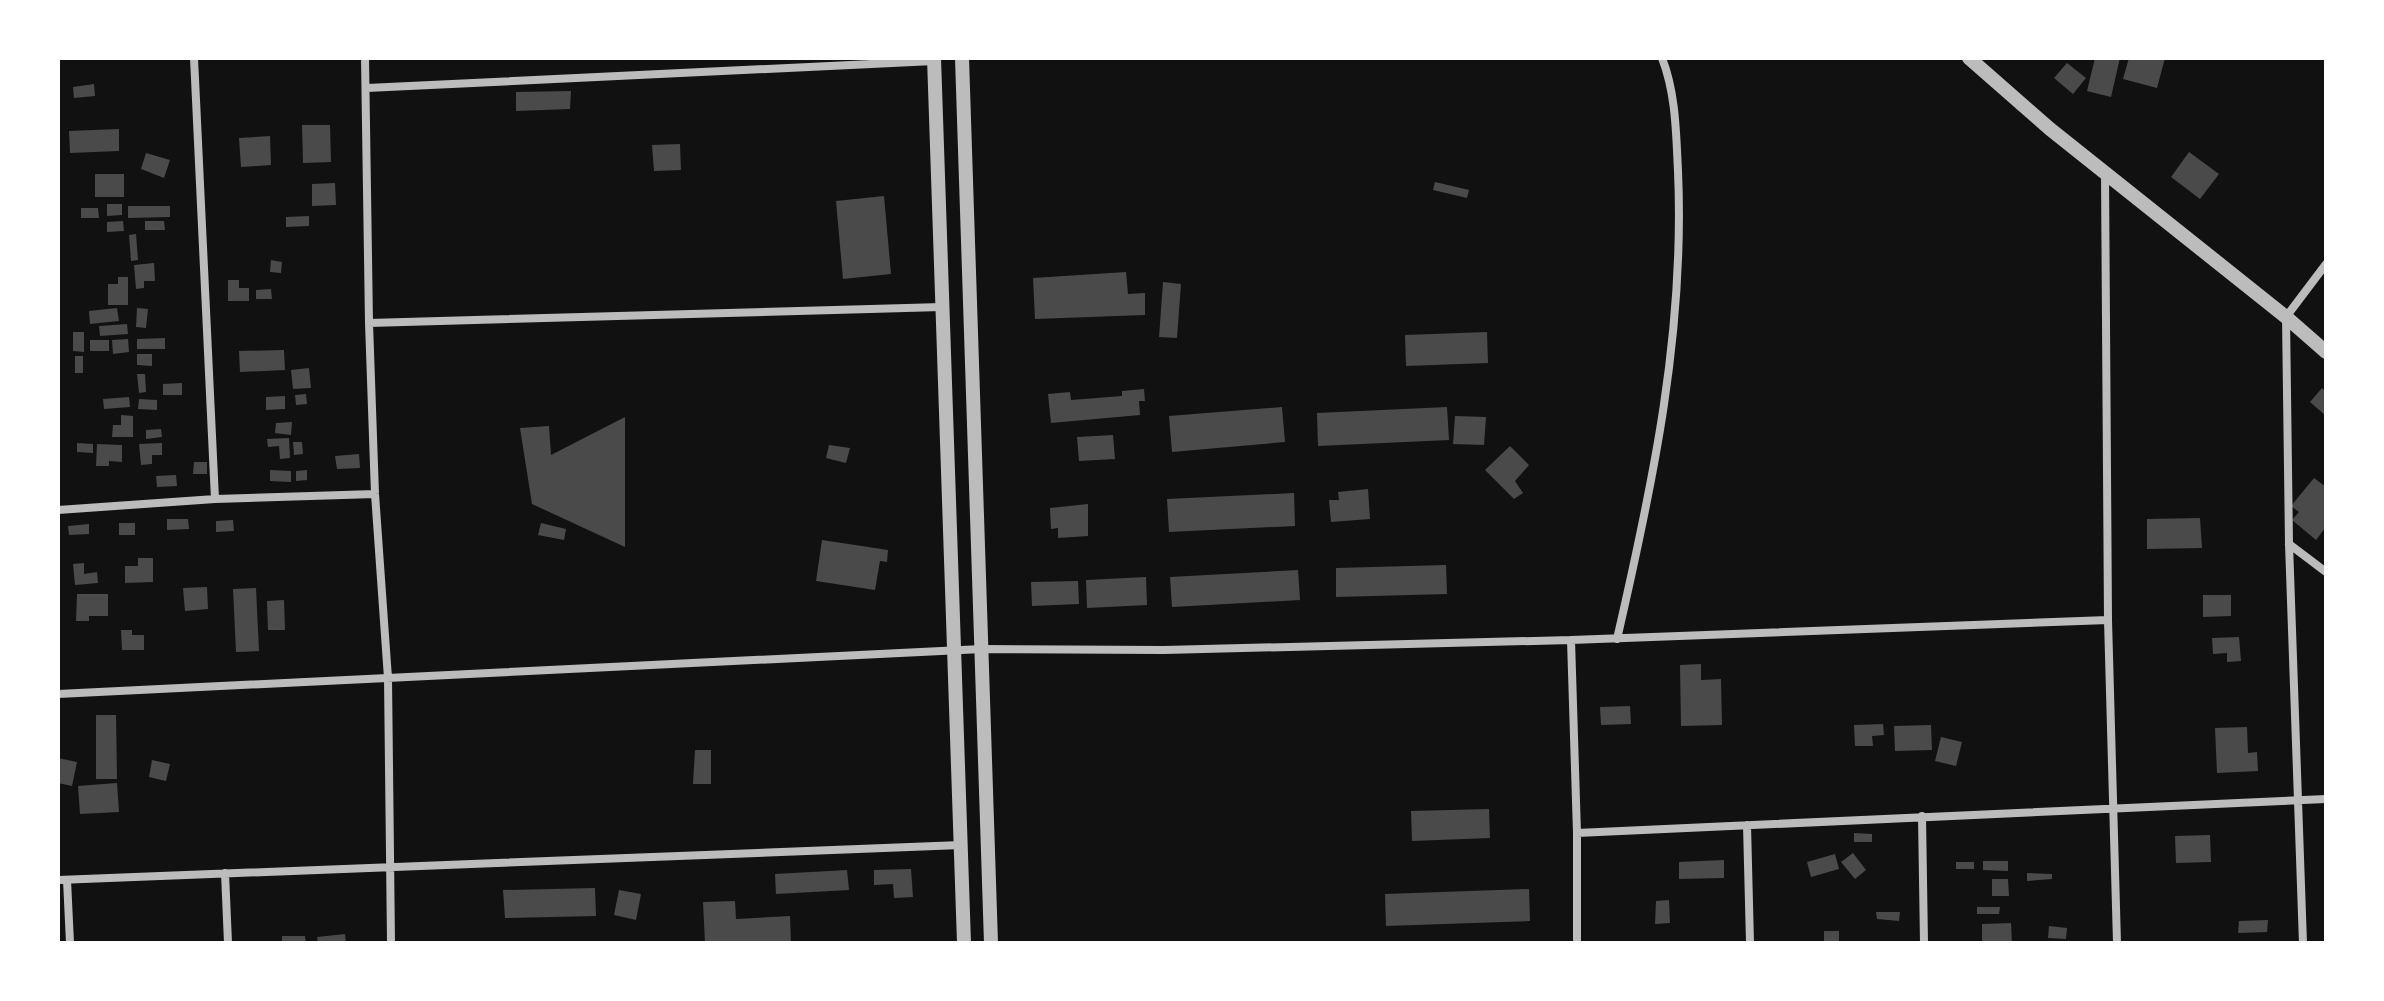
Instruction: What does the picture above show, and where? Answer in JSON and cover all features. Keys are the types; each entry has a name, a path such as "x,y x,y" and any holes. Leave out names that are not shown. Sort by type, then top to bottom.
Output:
{"street":[{"path":"194,58 215,499"},
{"path":"365,58 375,494 388,678 391,943"},
{"path":"962,58 991,943"},
{"path":"1617,639 1656,459 1669,377 1675,308 1680,228 1675,108 1662,58"},
{"path":"1969,58 2105,174 2326,352"},
{"path":"367,88 934,60 964,943"},
{"path":"2105,174 2108,620 2117,943"},
{"path":"2303,943 2289,544 2286,317 2326,264"},
{"path":"369,323 942,307"},
{"path":"58,510 215,499 375,494"},
{"path":"2289,544 2326,572"},
{"path":"58,694 954,650 1164,650 1617,639 2108,620"},
{"path":"1571,640 1577,943"},
{"path":"1577,833 2326,799"},
{"path":"1922,816 1924,943"},
{"path":"1747,825 1750,943"},
{"path":"70,943 62,880 961,845"},
{"path":"225,873 228,943"}],"building":[{"path":"2095,58 2120,58 2111,97 2087,91"},
{"path":"2129,58 2165,58 2157,88 2123,79"},
{"path":"2067,63 2086,78 2073,94 2054,78"},
{"path":"94,84 95,96 74,98 73,87"},
{"path":"571,91 570,109 516,111 516,92"},
{"path":"302,125 330,125 331,162 303,163"},
{"path":"119,129 119,151 70,153 69,131"},
{"path":"270,136 271,165 241,167 239,138"},
{"path":"680,144 681,170 654,171 652,145"},
{"path":"2189,152 2219,174 2200,199 2171,177"},
{"path":"146,153 170,160 164,178 141,169"},
{"path":"95,174 124,174 124,197 95,197"},
{"path":"1435,182 1469,190 1467,198 1433,190"},
{"path":"335,183 336,205 312,206 312,184"},
{"path":"884,196 891,274 843,279 836,201"},
{"path":"107,204 122,204 122,215 107,216"},
{"path":"128,206 170,206 170,217 128,218"},
{"path":"81,208 98,208 99,218 81,218"},
{"path":"309,216 309,226 286,227 286,217"},
{"path":"123,221 124,231 107,232 107,222"},
{"path":"145,221 164,221 165,230 145,230"},
{"path":"136,234 138,260 131,261 129,235"},
{"path":"271,260 282,262 281,273 270,272"},
{"path":"154,263 155,281 144,281 144,288 136,289 134,265"},
{"path":"1126,272 1128,294 1145,293 1145,315 1035,319 1033,278"},
{"path":"118,277 128,277 128,305 108,305 108,284 118,284"},
{"path":"228,280 239,280 239,288 249,288 249,301 228,301"},
{"path":"1163,282 1181,284 1177,338 1159,337"},
{"path":"271,289 272,299 256,299 256,290"},
{"path":"117,308 119,321 90,324 89,311"},
{"path":"137,308 148,309 146,328 136,327"},
{"path":"127,324 128,334 100,336 99,326"},
{"path":"73,332 84,332 84,352 73,351"},
{"path":"1487,332 1488,363 1406,366 1405,335"},
{"path":"165,338 165,349 137,349 137,339"},
{"path":"128,339 129,352 113,354 112,340"},
{"path":"90,340 109,340 109,351 90,351"},
{"path":"284,350 285,370 240,372 239,351"},
{"path":"137,354 152,354 152,366 137,365"},
{"path":"75,356 83,356 83,373 75,373"},
{"path":"309,368 311,388 293,389 291,370"},
{"path":"137,374 145,374 146,392 139,393"},
{"path":"182,383 182,395 163,395 163,384"},
{"path":"2322,388 2326,392 2326,416 2310,402"},
{"path":"1144,389 1145,401 1139,401 1140,415 1051,423 1048,394 1070,392 1071,400 1122,396 1122,391"},
{"path":"306,394 307,404 296,405 295,395"},
{"path":"285,396 285,409 266,410 266,397"},
{"path":"129,397 130,407 104,409 103,399"},
{"path":"139,399 157,400 157,410 138,409"},
{"path":"1282,407 1285,442 1172,452 1169,416"},
{"path":"1447,407 1449,440 1318,446 1317,413"},
{"path":"121,415 133,416 133,437 112,437 113,425 121,425"},
{"path":"1455,416 1486,417 1484,445 1453,444"},
{"path":"625,417 625,547 532,504 520,428 549,426 551,455"},
{"path":"292,422 291,435 275,433 276,423"},
{"path":"161,429 162,437 146,439 146,430"},
{"path":"1113,435 1115,459 1079,461 1077,437"},
{"path":"289,438 290,458 280,459 279,446 268,447 267,439"},
{"path":"293,442 302,442 303,454 294,455"},
{"path":"77,443 93,444 93,453 77,452"},
{"path":"162,443 162,455 152,455 152,464 141,465 139,444"},
{"path":"97,444 122,445 122,462 109,461 109,466 96,466"},
{"path":"829,445 850,448 846,463 826,458"},
{"path":"1510,446 1529,465 1515,481 1523,493 1514,499 1485,470"},
{"path":"359,454 360,468 337,469 335,456"},
{"path":"194,462 207,462 207,474 193,474"},
{"path":"270,470 291,471 291,482 270,481"},
{"path":"307,470 307,480 296,481 296,471"},
{"path":"176,475 177,486 157,487 156,476"},
{"path":"2314,478 2326,487 2326,527 2316,540 2292,520 2299,512 2291,506"},
{"path":"1368,489 1370,519 1331,522 1329,500 1339,500 1338,492"},
{"path":"1294,493 1295,526 1169,532 1167,499"},
{"path":"1088,504 1088,536 1058,538 1058,528 1051,529 1050,508"},
{"path":"2200,518 2202,548 2147,549 2147,519"},
{"path":"167,519 188,519 189,529 167,530"},
{"path":"233,520 234,531 216,532 216,521"},
{"path":"119,523 135,523 135,535 119,535"},
{"path":"541,523 566,529 564,540 538,535"},
{"path":"89,524 89,534 69,535 68,526"},
{"path":"822,540 888,550 887,562 880,561 875,590 816,581"},
{"path":"138,558 153,558 153,582 125,583 125,566 138,566"},
{"path":"84,563 84,574 97,572 98,583 75,585 73,564"},
{"path":"1446,565 1447,594 1336,597 1336,568"},
{"path":"1298,570 1300,600 1172,607 1170,577"},
{"path":"1146,577 1147,605 1087,608 1086,580"},
{"path":"1078,581 1079,604 1032,606 1031,582"},
{"path":"207,587 208,609 185,611 183,588"},
{"path":"256,588 259,651 236,652 233,589"},
{"path":"77,594 108,594 108,616 89,616 89,621 76,621"},
{"path":"2203,595 2231,595 2231,616 2203,617"},
{"path":"284,600 285,630 268,630 267,601"},
{"path":"121,630 132,630 132,635 144,635 144,650 122,650"},
{"path":"2239,637 2241,661 2227,662 2227,653 2213,654 2212,638"},
{"path":"1701,664 1701,680 1721,679 1722,725 1681,726 1680,665"},
{"path":"1630,706 1631,724 1601,725 1600,707"},
{"path":"96,715 116,715 117,779 96,779"},
{"path":"1883,724 1884,735 1872,736 1873,746 1855,746 1854,725"},
{"path":"1931,725 1932,750 1895,751 1894,726"},
{"path":"2247,727 2248,753 2257,752 2258,771 2217,773 2215,728"},
{"path":"1941,737 1962,742 1956,766 1935,761"},
{"path":"695,750 711,750 711,784 693,784"},
{"path":"58,758 77,762 72,786 58,783"},
{"path":"152,760 170,764 166,781 149,777"},
{"path":"117,783 119,812 80,814 78,786"},
{"path":"1489,809 1490,838 1412,841 1411,811"},
{"path":"1854,833 1872,834 1872,842 1854,842"},
{"path":"2210,835 2211,862 2176,863 2175,836"},
{"path":"1853,853 1866,870 1855,879 1841,862"},
{"path":"1835,854 1839,869 1811,877 1807,862"},
{"path":"1724,860 1724,878 1679,879 1679,862"},
{"path":"1983,861 2008,861 2008,871 1983,870"},
{"path":"1956,862 1974,862 1974,869 1956,869"},
{"path":"911,869 913,897 894,898 893,884 874,885 874,870"},
{"path":"847,870 849,890 776,894 775,874"},
{"path":"2027,873 2052,874 2052,879 2027,881"},
{"path":"1992,879 2008,879 2009,896 1992,896"},
{"path":"595,888 596,916 505,918 503,890"},
{"path":"1529,889 1530,921 1386,926 1385,894"},
{"path":"619,890 641,894 636,920 614,915"},
{"path":"1669,900 1670,923 1655,924 1656,901"},
{"path":"735,901 736,919 790,916 791,943 705,943 703,902"},
{"path":"1977,907 2000,907 1999,914 1977,914"},
{"path":"1876,912 1900,912 1899,921 1877,919"},
{"path":"2268,920 2267,932 2238,933 2239,921"},
{"path":"2011,923 2012,943 1982,943 1982,924"},
{"path":"2049,926 2067,928 2066,939 2048,938"},
{"path":"1824,931 1839,931 1839,943 1824,943"},
{"path":"345,934 346,943 318,943 317,937"},
{"path":"282,936 305,936 306,943 282,943"}]}
